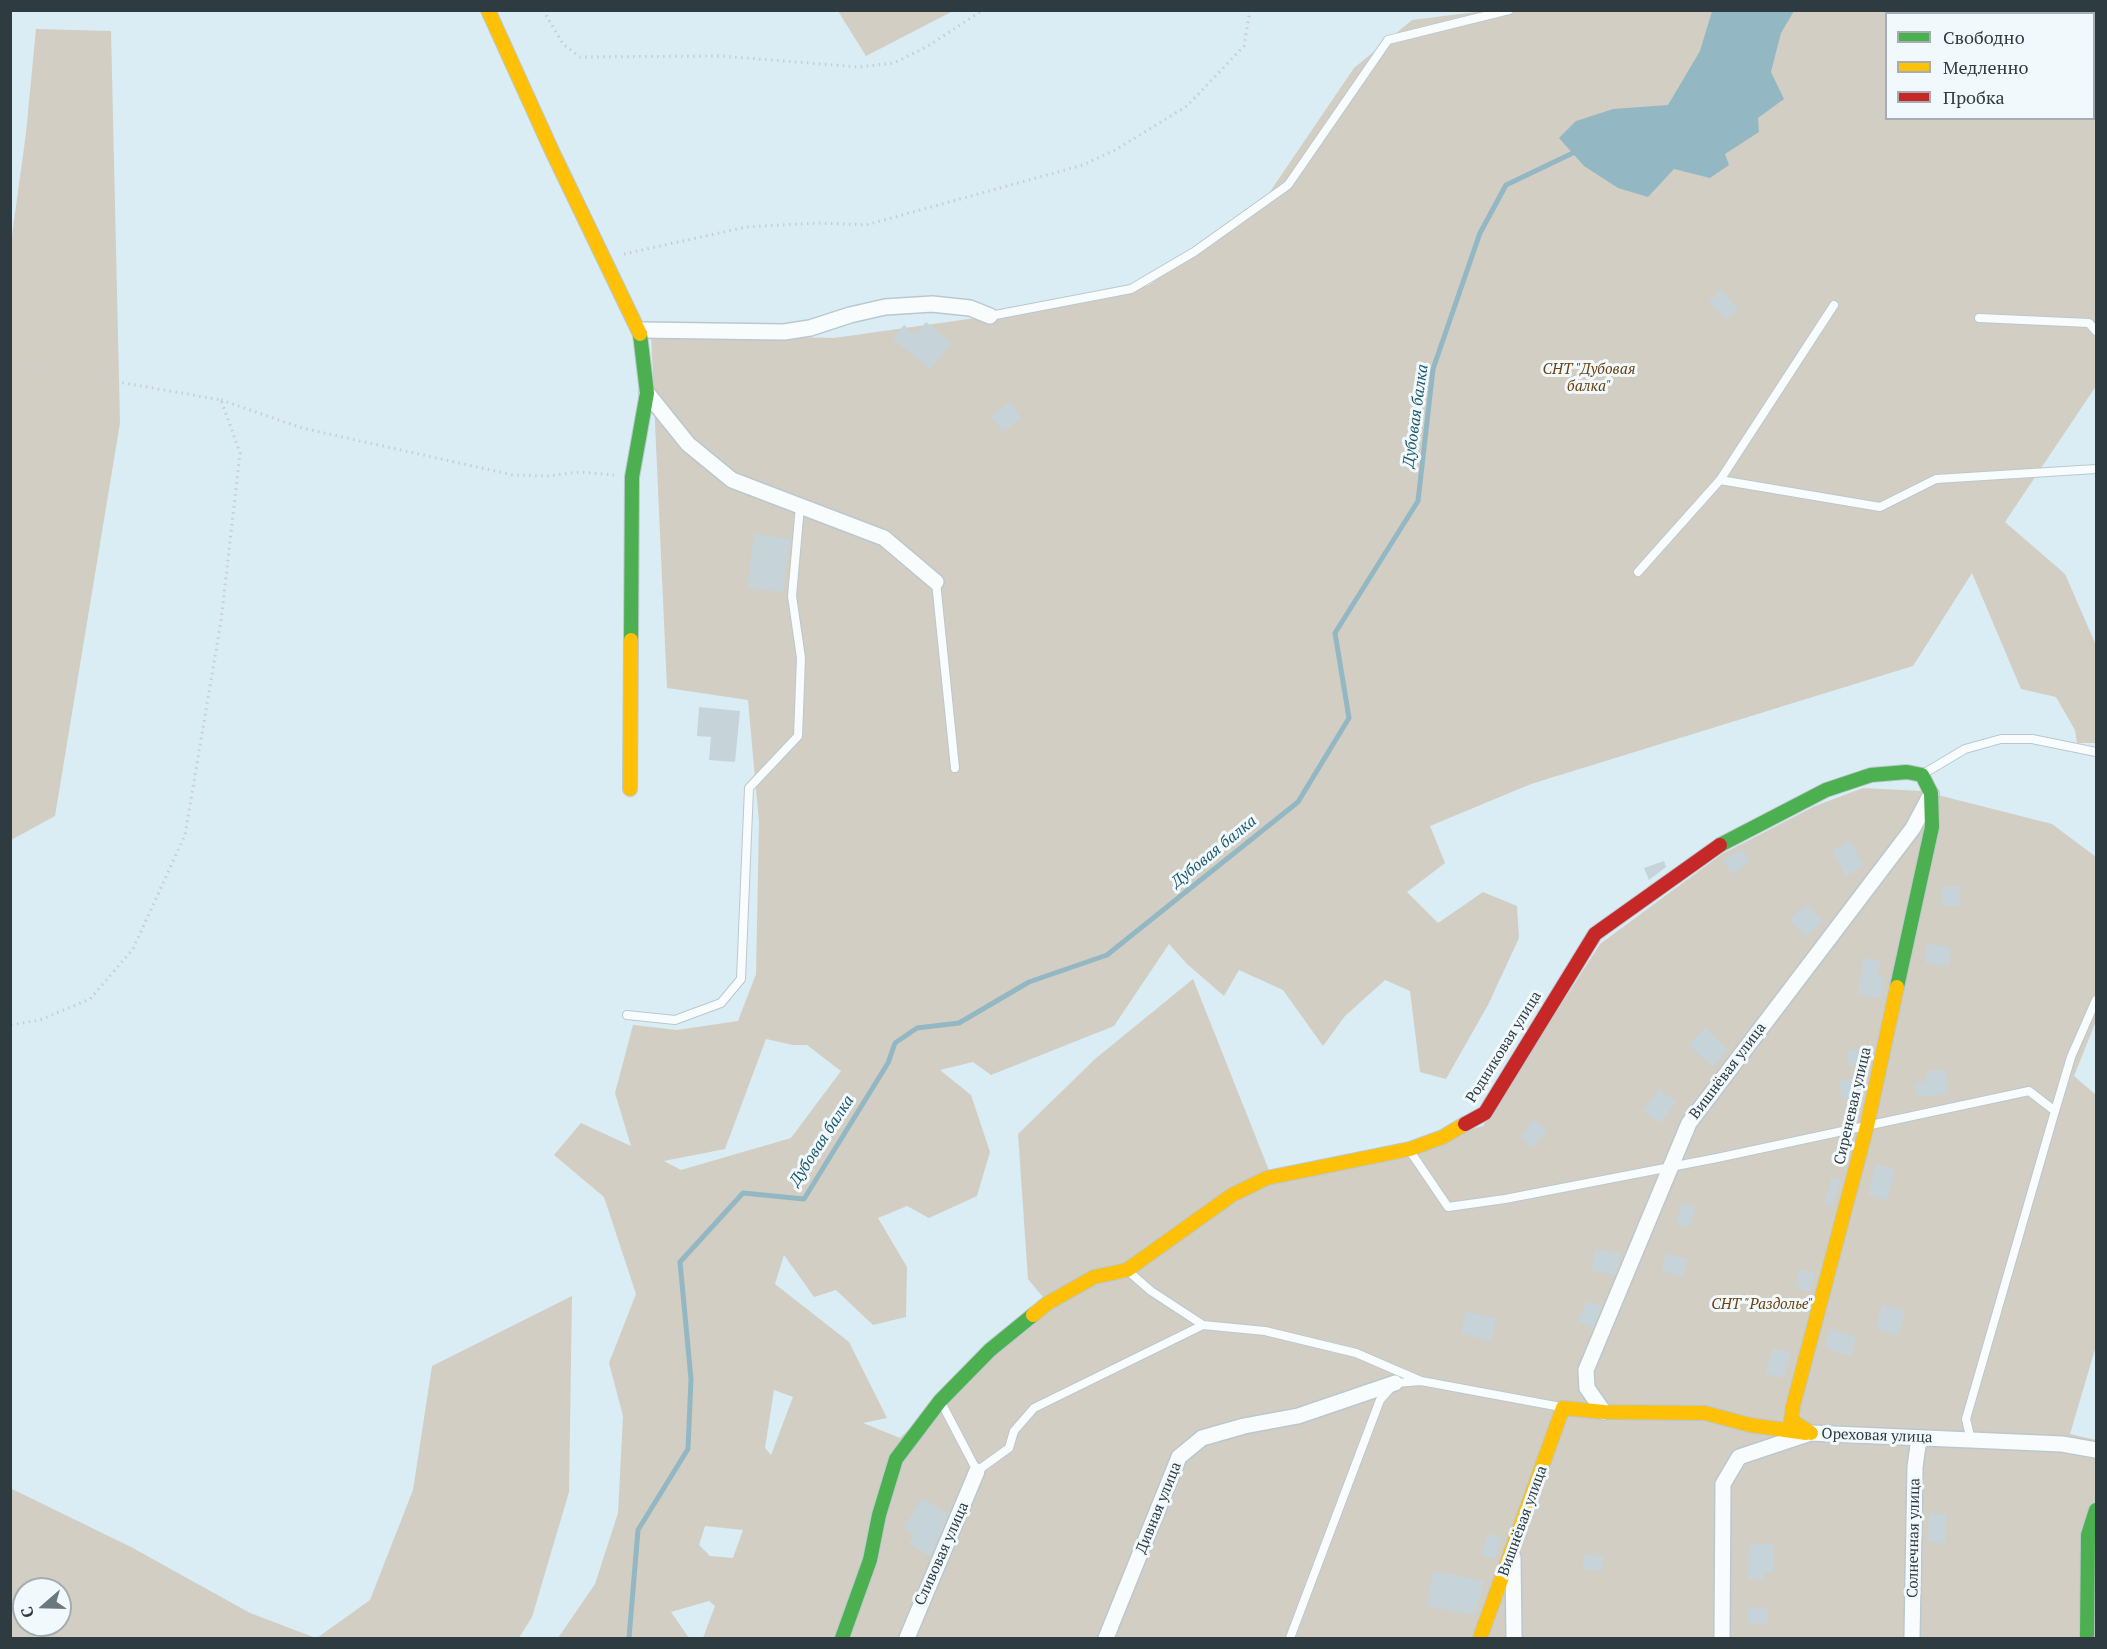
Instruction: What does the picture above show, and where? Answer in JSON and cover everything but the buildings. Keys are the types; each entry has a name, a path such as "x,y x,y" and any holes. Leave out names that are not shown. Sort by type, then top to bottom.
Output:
{"street":[{"path":"488,10 640,330 647,393 632,477 630,789"},
{"path":"640,330 784,332 810,328 885,307 932,304 970,308 990,316"},
{"path":"647,393 688,444 732,480 884,538 936,582"},
{"name":"Родниковая улица","path":"842,1638 870,1560 879,1515 896,1459 940,1401 990,1350 1048,1303 1094,1277 1127,1270 1232,1195 1267,1178 1410,1149 1443,1137 1485,1113 1595,934 1721,844 1826,790 1871,775 1907,772 1922,775"},
{"name":"Сиреневая улица","path":"1811,1433 1791,1420 1792,1406 1867,1126 1932,827 1931,793 1922,775"},
{"name":"Вишнёвая улица","path":"1604,1412 1587,1388 1586,1370 1689,1123 1913,828 1931,793"},
{"name":"Дивная улица","path":"1106,1638 1179,1457 1202,1438 1244,1426 1298,1416 1395,1383"},
{"path":"1563,1408 1604,1412 1705,1413 1750,1425 1811,1433"},
{"name":"Вишнёвая улица","path":"1480,1638 1563,1408"},
{"name":"Ореховая улица","path":"1722,1638 1724,1484 1739,1457 1811,1433 2062,1444 2097,1450"},
{"name":"Солнечная улица","path":"1912,1638 1915,1467 1919,1438"},
{"name":"Сливовая улица","path":"907,1638 977,1471"},
{"path":"2087,1638 2088,1535 2097,1510"},
{"path":"1513,1551 1514,1638"}],"lane":[{"path":"990,316 1131,289 1194,252 1288,185 1388,40 1509,10"},
{"path":"1638,572 1720,480 1834,305"},
{"path":"1979,318 2089,323 2097,331"},
{"path":"1720,480 1880,507 1936,479 2097,469"},
{"path":"627,1015 675,1020 721,1003 741,980 749,789 798,736 801,658 792,596 800,506"},
{"path":"936,582 955,768"},
{"path":"1922,775 1965,749 2001,739 2032,739 2097,752"},
{"path":"1971,1440 1966,1419 2071,1057 2097,1000"},
{"path":"1410,1149 1448,1207 1505,1199 2029,1091 2055,1111"},
{"path":"1127,1270 1151,1291 1203,1325 1266,1331 1356,1353 1421,1381 1563,1408"},
{"path":"940,1401 977,1471 1009,1448 1014,1431 1034,1408 1203,1325"},
{"path":"1290,1638 1380,1400 1395,1383 1421,1381"}],"path":[{"path":"543,10 564,44 580,57 721,56 859,67 894,63 928,46 983,10"},
{"path":"605,258 746,227 818,223 866,225 1083,165 1117,149 1187,106 1244,46 1250,10"},
{"path":"10,363 81,378 221,400 302,428 513,474 547,476 580,472 632,477"},
{"path":"10,1024 40,1020 90,999 133,949 185,835 220,621 240,453 221,400"}],"green space":[{"path":"1492,10 2096,11 2096,386 2005,522 2065,574 2096,645 2096,743 2077,743 2075,730 2056,697 2021,689 1972,573 1913,666 1531,784 1430,826 1445,863 1407,892 1438,923 1483,892 1517,906 1519,938 1488,1005 1446,1079 1420,1072 1410,991 1385,980 1345,1016 1323,1046 1283,990 1239,970 1224,996 1187,964 1169,944 1114,1026 991,1075 973,1062 940,1070 971,1095 990,1152 977,1196 929,1218 907,1206 878,1218 907,1267 906,1317 873,1325 836,1290 814,1297 784,1255 775,1284 849,1342 887,1418 863,1423 900,1438 1043,1297 1028,1279 1018,1134 1095,1059 1193,979 1274,1183 1483,1126 1600,944 1722,854 1815,806 1863,788 1922,791 2052,824 2096,857 2096,1021 2074,1076 2096,1095 2096,1346 2070,1434 2096,1440 2096,1638 703,1638 715,1606 709,1601 671,1612 689,1638 558,1638 595,1584 618,1513 623,1416 609,1363 636,1294 604,1197 554,1155 581,1123 631,1146 615,1093 633,1025 677,1030 738,1021 756,974 759,822 748,700 667,688 651,334 834,338 990,316 1149,285 1263,202 1354,68 1412,20","holes":["766,1039 793,1045 807,1045 841,1071 791,1138 681,1170 664,1161 725,1149","774,1390 793,1397 771,1455 765,1448","705,1526 743,1530 733,1558 710,1556 699,1545"]},
{"path":"838,11 953,11 866,56"},
{"path":"36,29 111,31 120,423 55,816 11,840 10,250 26,133"},
{"path":"572,1296 569,1492 532,1617 519,1638 317,1638 370,1600 413,1490 432,1366"},
{"path":"10,1488 131,1547 250,1613 316,1638 11,1638"}],"water":[{"path":"1712,11 1794,11 1781,33 1771,72 1784,99 1758,118 1759,132 1725,154 1729,165 1710,178 1674,169 1648,197 1618,188 1584,166 1559,138 1576,121 1613,109 1668,105 1700,51"}],"waterway":[{"name":"Дубовая балка","path":"629,1638 638,1530 688,1449 691,1379 680,1262 743,1193 804,1199 888,1063 895,1043 917,1028 959,1023 1029,982 1107,955 1298,802 1349,718 1335,633 1418,501 1433,369 1480,233 1506,185 1575,152"}],"traffic: fast":[{"path":"631,640 632,477 647,393 640,334"},
{"path":"1720,845 1826,790 1871,775 1907,772 1922,775 1931,793 1932,827 1897,987"},
{"path":"842,1638 870,1560 879,1515 896,1459 940,1401 990,1350 1033,1315"},
{"path":"2087,1638 2088,1535 2096,1510"}],"traffic: slow":[{"path":"488,10 552,151 640,334"},
{"path":"630,789 631,640"},
{"path":"1811,1433 1791,1420 1793,1406 1867,1126 1897,987"},
{"path":"1033,1315 1048,1303 1094,1277 1127,1270 1232,1195 1267,1178 1410,1149 1443,1137 1465,1124"},
{"path":"1480,1638 1563,1408 1604,1412 1705,1413 1750,1425 1806,1433"}],"traffic: jam":[{"path":"1465,1124 1485,1113 1595,934 1720,845"}],"park label":[{"name":"СНТ \"Дубовая балка\"","path":"1589,378"},
{"name":"СНТ \"Раздолье\"","path":"1762,1305"}]}
